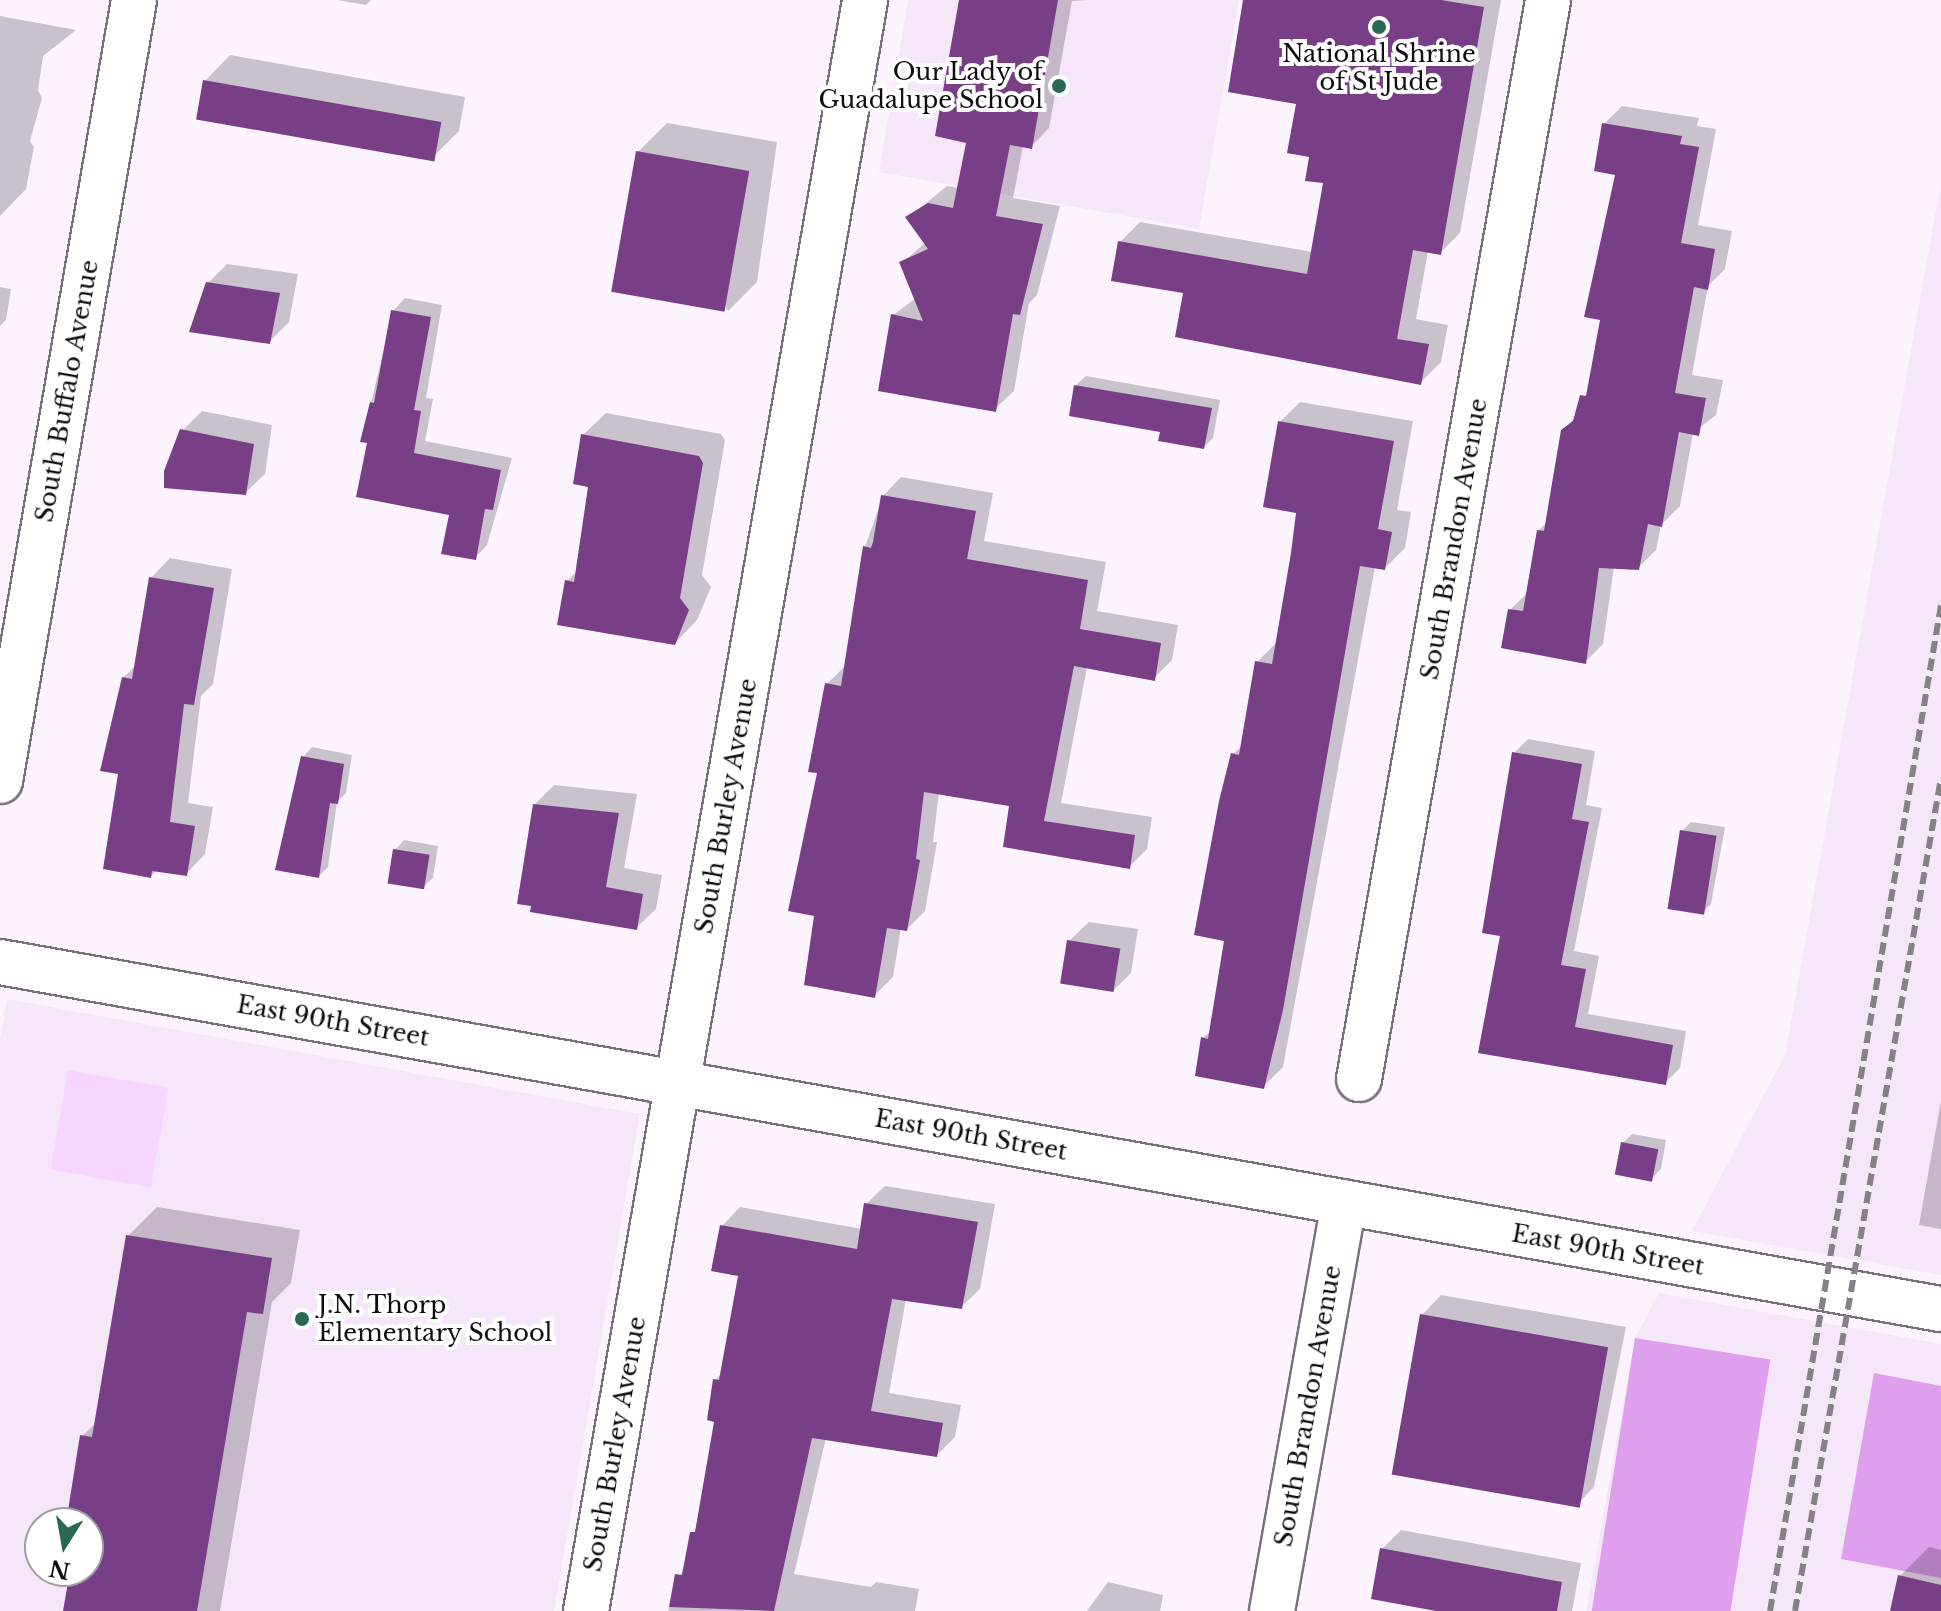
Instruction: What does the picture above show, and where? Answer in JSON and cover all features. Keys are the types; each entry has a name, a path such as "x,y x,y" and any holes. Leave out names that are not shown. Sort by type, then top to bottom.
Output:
{"street":[{"name":"South Buffalo Avenue","path":"0,781 134,0"},
{"name":"South Burley Avenue","path":"586,1611 865,0"},
{"name":"South Brandon Avenue","path":"1359,1079 1548,0"},
{"name":"East 90th Street","path":"0,962 1941,1309"},
{"name":"South Brandon Avenue","path":"1272,1611 1344,1202"}],"shaded area":[{"name":"Our Lady of Guadalupe School","path":"908,0 1239,0 1199,229 879,172"},
{"path":"1941,182 1941,1275 1692,1231 1785,1055"},
{"name":"J.N. Thorp Elementary School","path":"7,999 640,1114 554,1611 0,1611 0,1039"},
{"path":"68,1070 168,1088 151,1187 50,1169"},
{"path":"1659,1293 1941,1344 1941,1611 1586,1611 1635,1338"},
{"path":"1635,1338 1770,1359 1730,1611 1592,1611"},
{"path":"1874,1373 1941,1386 1941,1578 1841,1559"}],"building":[{"path":"959,0 1058,0 1032,149 1010,145 996,216 1043,224 1020,315 1013,314 996,412 878,391 891,314 923,321 899,262 928,249 905,217 928,203 953,208 966,143 935,136"},
{"path":"1243,0 1441,0 1484,7 1441,255 1413,250 1397,339 1429,344 1421,385 1175,337 1183,293 1111,281 1118,241 1307,274 1323,183 1305,181 1309,157 1287,153 1296,104 1228,92"},
{"path":"203,80 441,122 434,161 196,119"},
{"path":"1602,123 1682,136 1680,144 1699,147 1681,243 1715,249 1708,290 1694,287 1675,393 1706,398 1699,436 1679,432 1662,527 1648,524 1639,570 1599,568 1586,664 1501,648 1508,609 1523,611 1537,530 1544,531 1561,430 1573,421 1580,395 1586,396 1600,320 1584,317 1615,175 1594,171"},
{"path":"636,151 749,171 724,312 611,292"},
{"path":"206,282 280,293 270,344 189,332"},
{"path":"391,310 431,317 414,410 421,411 414,453 501,470 493,510 485,509 476,560 441,554 449,515 356,497 367,443 360,442 370,402 374,403"},
{"path":"1074,385 1212,408 1204,449 1158,441 1160,432 1069,416"},
{"path":"1278,421 1394,441 1378,529 1392,532 1385,570 1360,566 1283,1010 1264,1089 1195,1076 1201,1037 1208,1039 1224,941 1194,935 1231,753 1239,755 1255,661 1272,664 1291,553 1296,513 1263,507"},
{"path":"180,429 254,444 246,495 164,488 164,471"},
{"path":"581,434 699,456 703,463 680,598 689,610 675,645 557,625 565,580 574,582 588,487 573,484"},
{"path":"881,495 976,511 967,559 1088,580 1080,629 1161,643 1155,681 1074,666 1044,821 1135,835 1130,869 1003,847 1009,806 924,792 916,859 920,860 907,931 887,928 875,998 804,985 814,916 788,911 817,773 808,772 825,683 841,686 863,546 871,548"},
{"path":"149,577 214,588 194,705 184,704 170,822 195,826 187,876 152,871 151,878 103,869 118,774 100,771 122,677 132,679"},
{"path":"1512,752 1582,764 1572,819 1589,822 1561,965 1586,969 1575,1027 1673,1045 1666,1085 1478,1053 1500,936 1482,933"},
{"path":"301,756 344,764 338,804 330,803 319,878 275,870"},
{"path":"533,804 619,813 606,887 643,894 637,930 530,912 531,906 517,904"},
{"path":"1680,830 1717,836 1704,915 1667,909"},
{"path":"393,849 430,855 424,889 388,884"},
{"path":"1067,940 1120,948 1113,992 1060,983"},
{"path":"1621,1142 1658,1149 1652,1182 1615,1174"},
{"path":"864,1203 978,1222 962,1309 892,1299 871,1411 943,1423 937,1457 812,1438 774,1611 669,1607 675,1574 682,1575 690,1532 695,1532 714,1422 707,1420 713,1379 719,1380 738,1276 711,1271 720,1225 857,1249"},
{"path":"126,1235 272,1258 263,1314 247,1312 197,1611 63,1611 67,1587 104,1587 104,1507 69,1507 80,1435 92,1437"},
{"path":"1420,1314 1608,1347 1580,1508 1392,1475"},
{"path":"1380,1548 1562,1582 1557,1611 1436,1611 1371,1599"},
{"path":"1898,1575 1941,1585 1941,1611 1890,1611"}],"railway":[{"path":"1770,1611 1941,605"},
{"path":"1795,1611 1941,778"}],"place":[{"name":"National Shrine of St Jude","path":"1379,27"},
{"name":"Our Lady of Guadalupe School","path":"1059,86"},
{"name":"J.N. Thorp Elementary School","path":"302,1319"}]}
